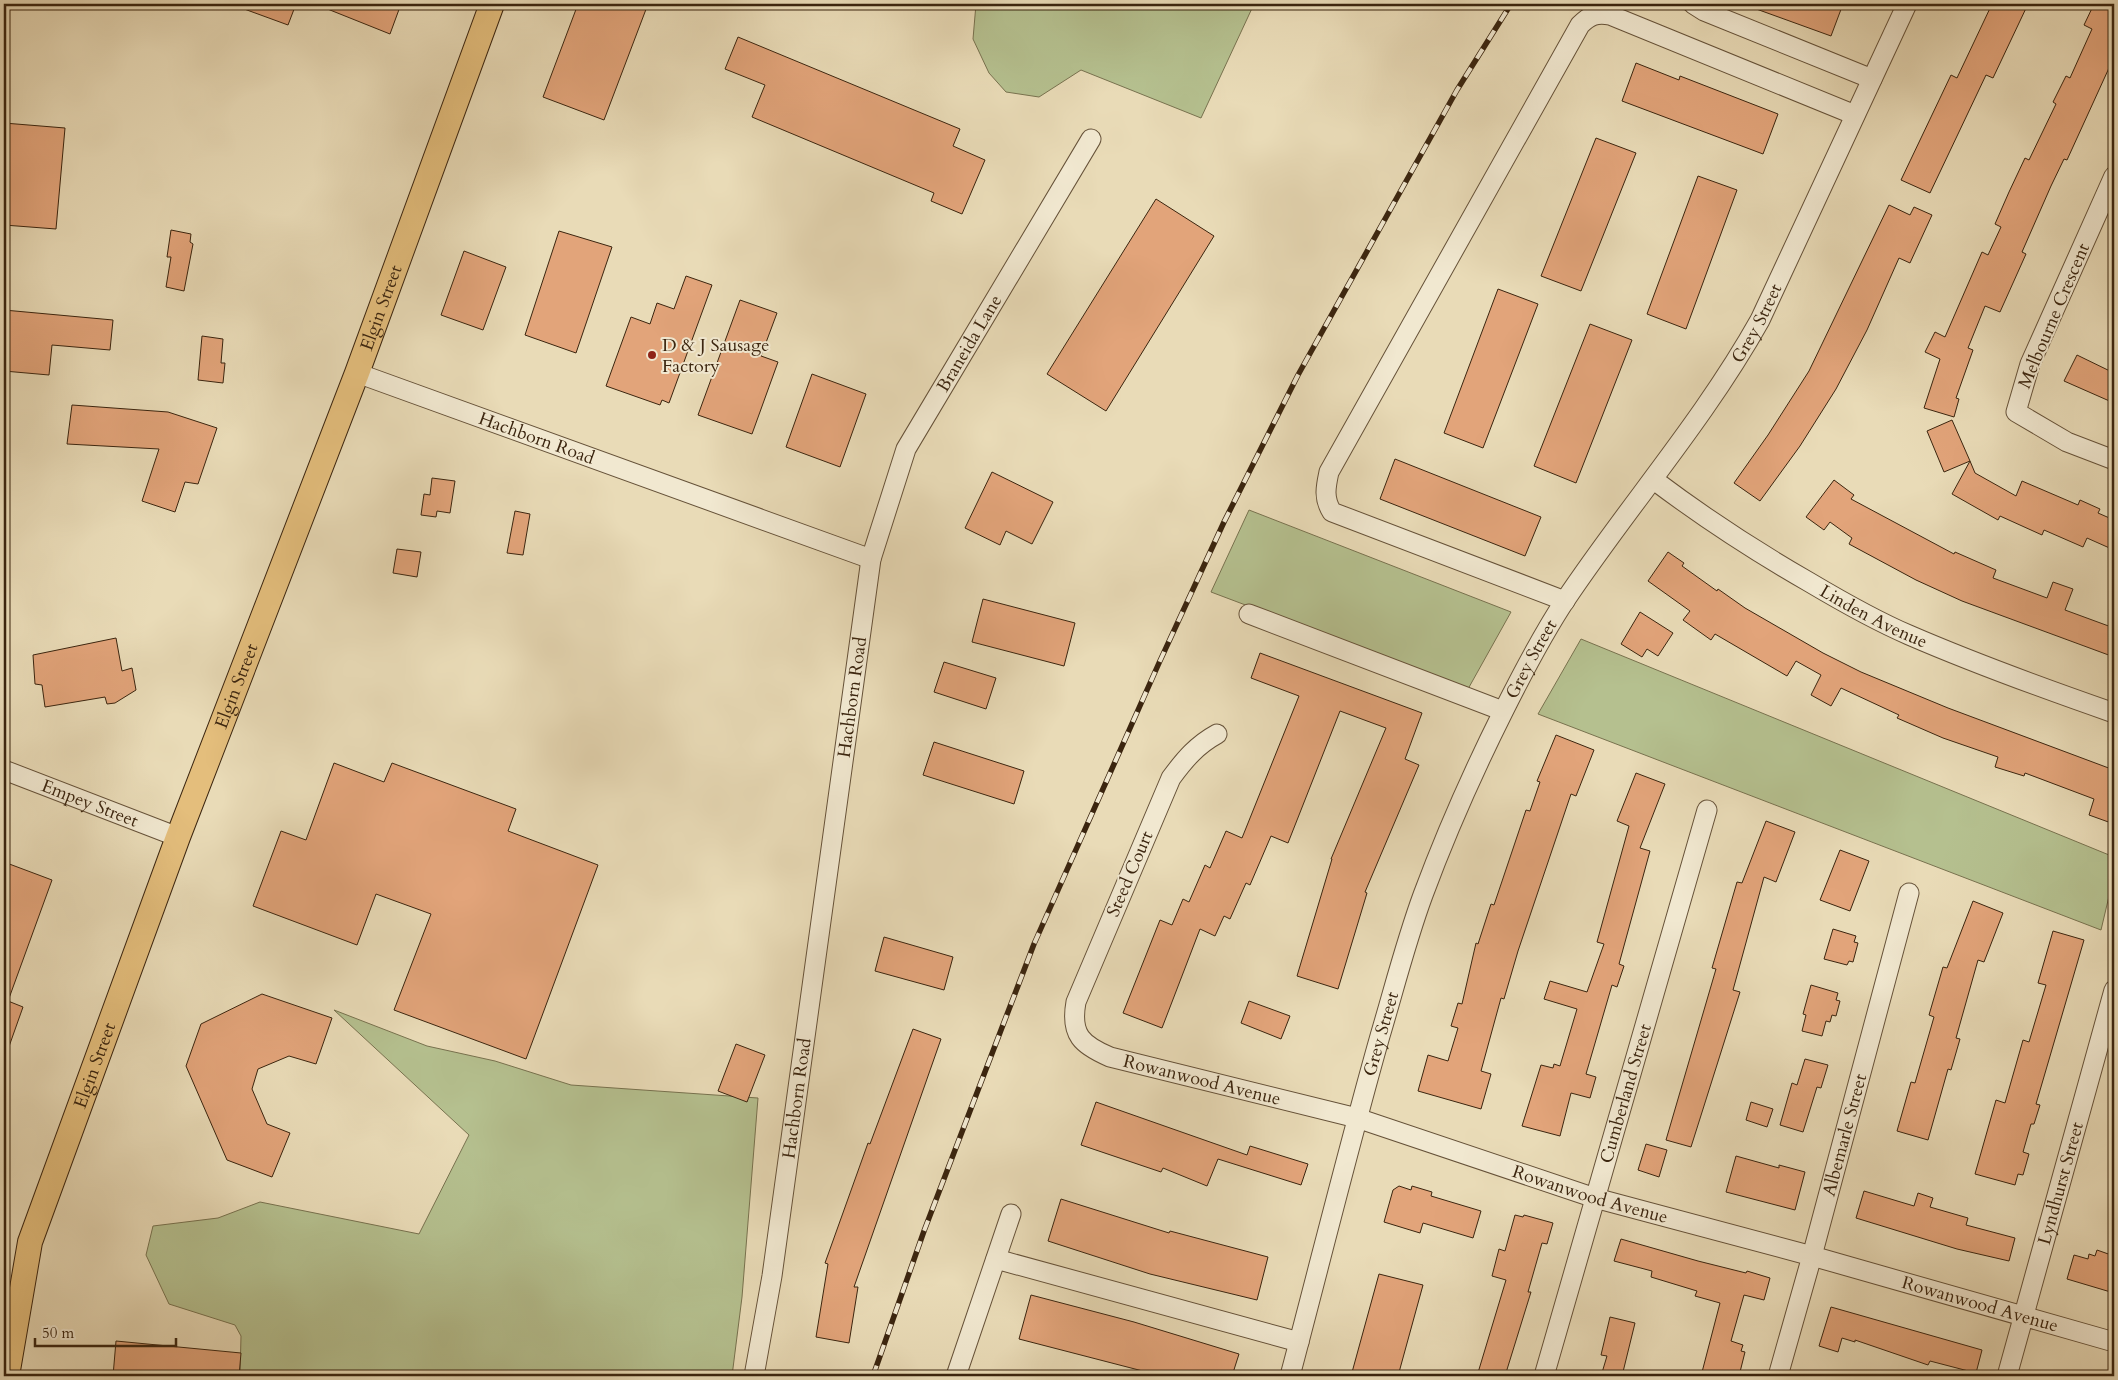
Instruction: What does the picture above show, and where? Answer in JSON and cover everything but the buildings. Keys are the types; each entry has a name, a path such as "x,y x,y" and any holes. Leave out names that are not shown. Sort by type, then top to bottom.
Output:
{"main road":[{"name":"Elgin Street","path":"7,1376 30,1242 178,837 357,372 492,4"}],"street":[{"path":"1693,4 1704,11 1872,79"},
{"name":"Grey Street","path":"1290,1376 1357,1118 1404,953 1422,897 1450,826 1503,712 1565,601 1738,361 1760,320 1907,4"},
{"path":"1565,601 1332,512 1327,504 1325,489 1329,472 1580,24 1587,17 1597,13 1610,15 1855,116"},
{"name":"Braneida Lane","path":"871,560 906,449 1091,139"},
{"name":"Melbourne Crescent","path":"2114,176 2109,200 2030,364 2016,412 2067,442 2114,460"},
{"name":"Hachborn Road","path":"357,372 871,560 772,1276 754,1376"},
{"name":"Linden Avenue","path":"1654,480 1688,506 1764,556 1841,601 1908,635 2039,687 2114,713"},
{"path":"1248,614 1503,712"},
{"name":"Steed Court","path":"1077,1031 1073,1015 1076,1002 1171,778 1187,755 1201,743 1217,734"},
{"name":"Empey Street","path":"4,770 178,837"},
{"name":"Cumberland Street","path":"1544,1376 1707,810"},
{"name":"Albemarle Street","path":"1778,1376 1812,1256 1908,893"},
{"name":"Lyndhurst Street","path":"2007,1376 2114,990"},
{"name":"Rowanwood Avenue","path":"1077,1031 1082,1042 1092,1050 1110,1057 1357,1118 1595,1198 1812,1256 2114,1342"},
{"path":"956,1376 1011,1214"},
{"path":"996,1259 1299,1342"}],"green space":[{"path":"976,4 1254,4 1201,118 1081,70 1039,97 1006,92 989,73 973,39"},
{"path":"1249,510 1511,612 1468,689 1211,592"},
{"path":"1581,639 2114,857 2114,875 2101,930 1538,714"},
{"path":"334,1010 427,1046 495,1061 571,1085 758,1098 742,1297 732,1376 240,1376 241,1336 235,1325 169,1304 146,1255 153,1226 218,1218 260,1202 419,1234 469,1135"}],"railway":[{"path":"873,1376 924,1231 1034,944 1224,522 1298,375 1457,90 1511,4"}],"place":[{"name":"D & J Sausage Factory","path":"652,355"}]}
